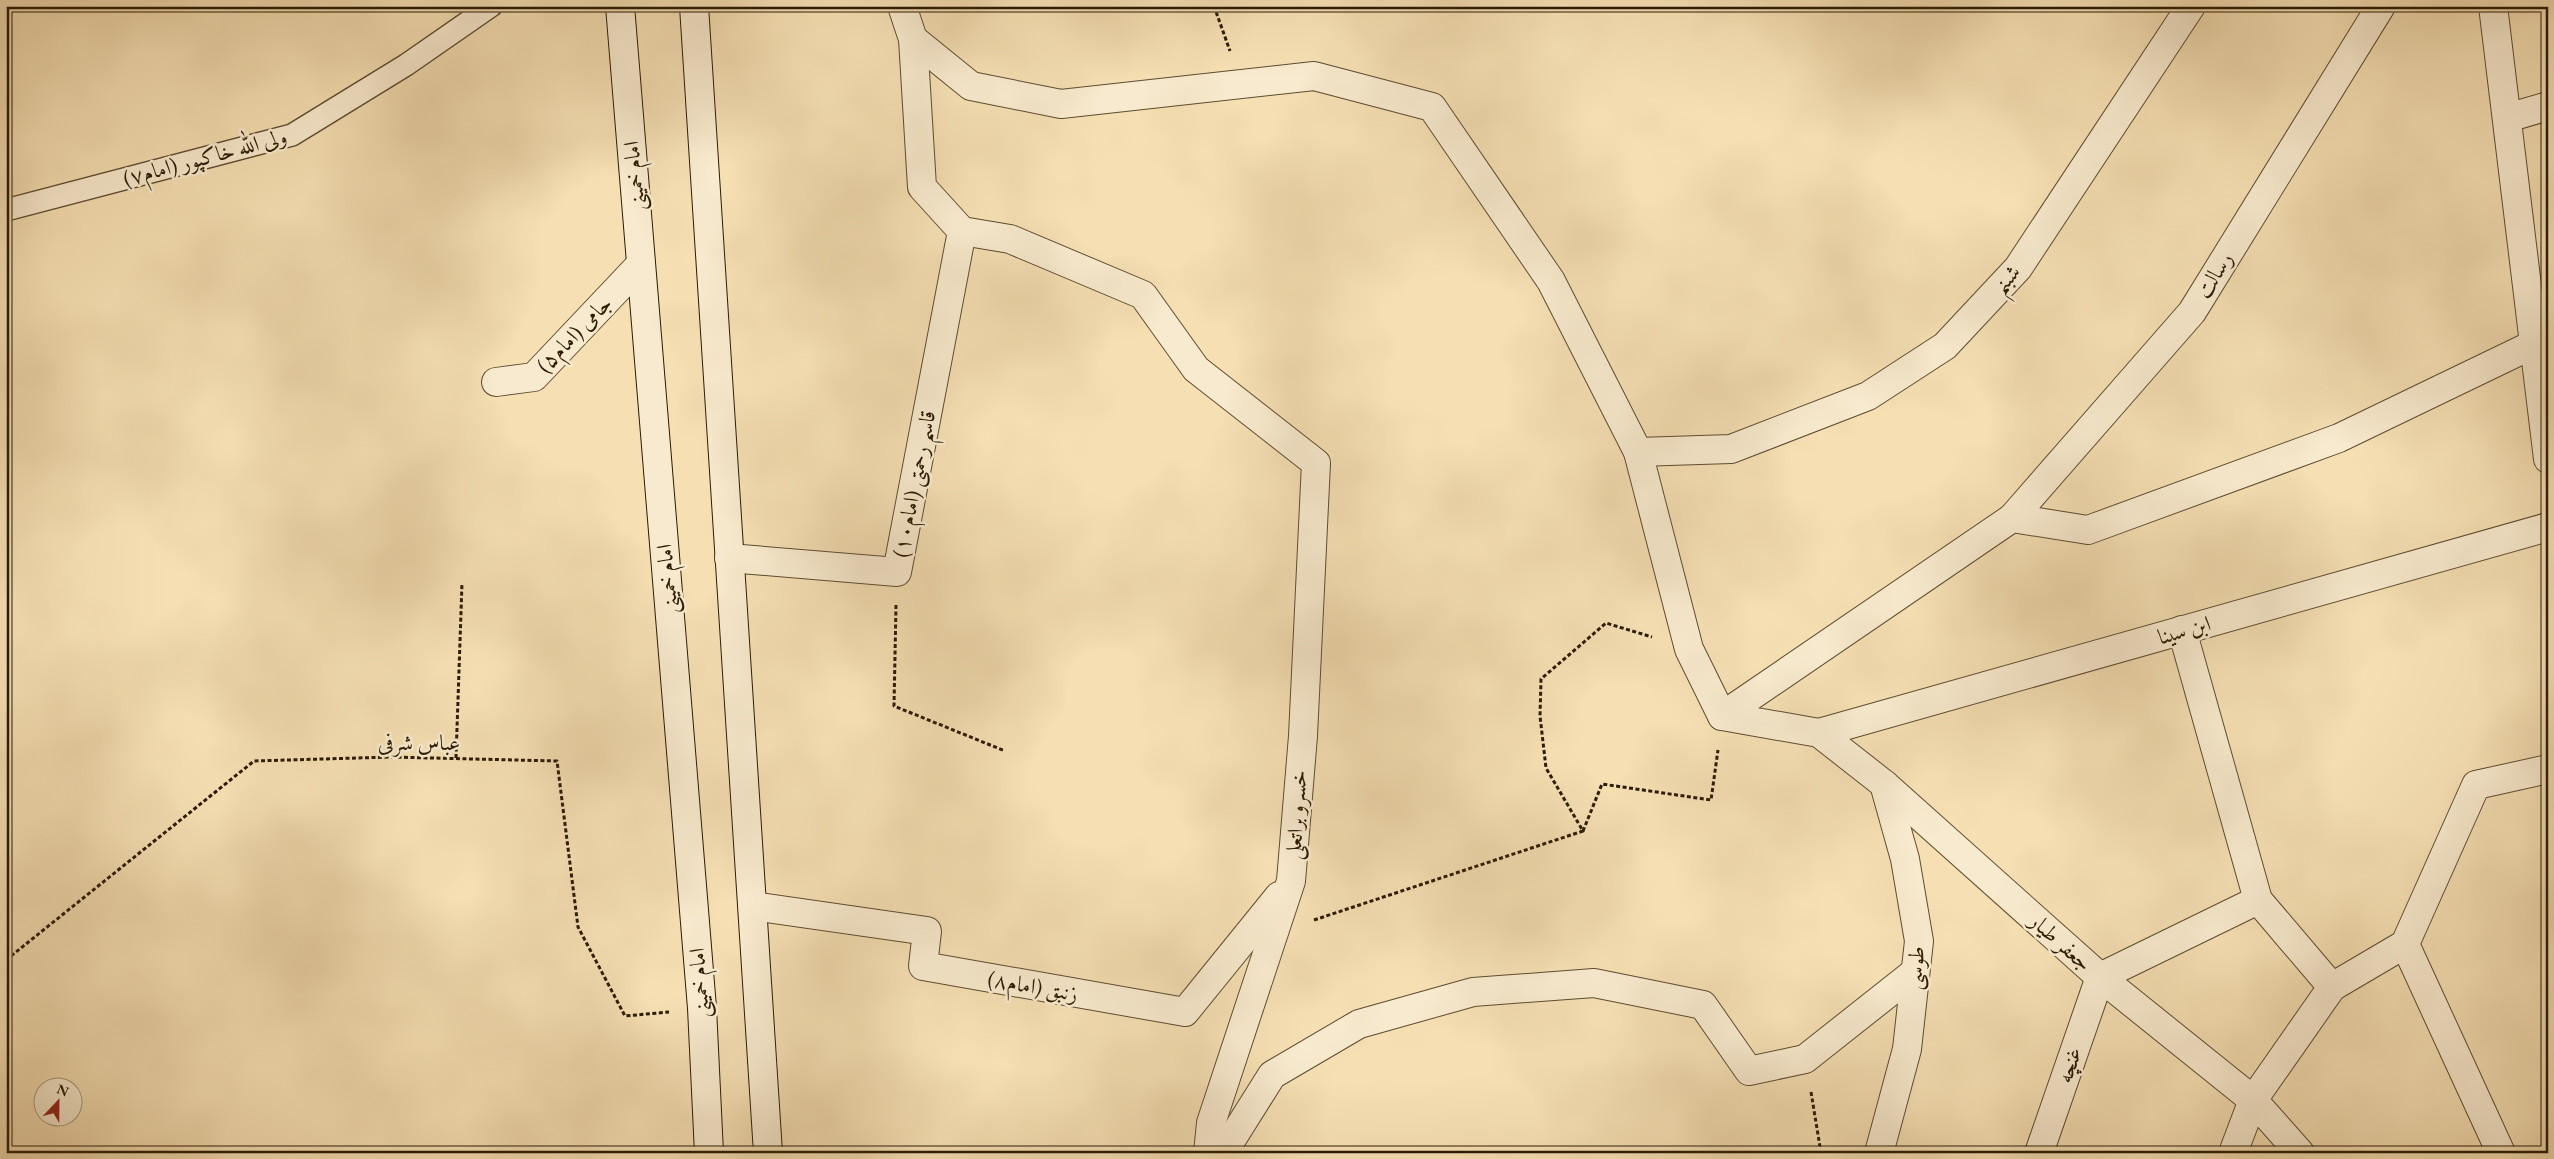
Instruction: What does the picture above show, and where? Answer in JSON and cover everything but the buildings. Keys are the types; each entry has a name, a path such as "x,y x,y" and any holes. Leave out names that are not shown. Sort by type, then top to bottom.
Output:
{"street":[{"name":"امام خمینی","path":"620,6 702,1008 709,1153"},
{"path":"694,6 768,1153"},
{"path":"902,6 913,39 922,187 962,231"},
{"name":"شبنم","path":"1638,452 1731,450 1868,396 1945,346 2018,268 2191,6"},
{"name":"رسالت","path":"1722,716 2012,518 2192,312 2380,6"},
{"path":"2493,6 2548,458"},
{"path":"913,39 971,86 1061,104 1314,76 1432,107 1552,281 1638,452 1689,649 1722,716 1819,733"},
{"path":"2506,118 2548,106"},
{"name":"قاسم رحمتی (امام۱۰)","path":"729,558 897,572 962,231"},
{"name":"خسرو براتعلی","path":"962,231 1010,238 1143,295 1196,369 1316,464 1303,736 1291,881 1211,1123 1208,1153"},
{"name":"جامی (امام۵)","path":"496,382 534,377 641,264"},
{"path":"2012,518 2088,530 2339,438 2534,344"},
{"name":"ابن سینا","path":"1819,733 2548,527"},
{"path":"2182,630 2258,900 2332,987"},
{"name":"جعفر طیار","path":"1819,733 1884,784 2100,976 2253,1100 2300,1153"},
{"path":"2233,1153 2253,1100 2332,987 2405,944 2476,785 2548,769"},
{"name":"طوسی","path":"1879,1153 1907,1049 1919,941 1905,860 1884,784"},
{"name":"زنبق (امام۸)","path":"752,906 927,931 924,966 1185,1012 1291,881"},
{"path":"2100,976 2258,900"},
{"path":"2405,944 2501,1153"},
{"path":"1223,1153 1272,1076 1359,1024 1473,992 1594,982 1703,1004 1749,1071 1805,1059 1915,972"},
{"name":"غنچه","path":"2038,1153 2100,976"}],"lane":[{"name":"ولی الله خاکپور (امام۷)","path":"6,210 292,135 406,65 491,6"}],"path":[{"path":"1214,6 1242,84"},
{"path":"897,572 894,706 1005,751"},
{"path":"456,758 462,582"},
{"path":"1583,831 1546,768 1540,716 1541,680 1606,623 1689,649"},
{"path":"1273,933 1583,831 1602,784 1711,800 1722,716"},
{"name":"عباس شرفی","path":"6,960 254,761 391,757 557,760 578,927 625,1016 702,1008"},
{"path":"1805,1059 1821,1153"}]}
